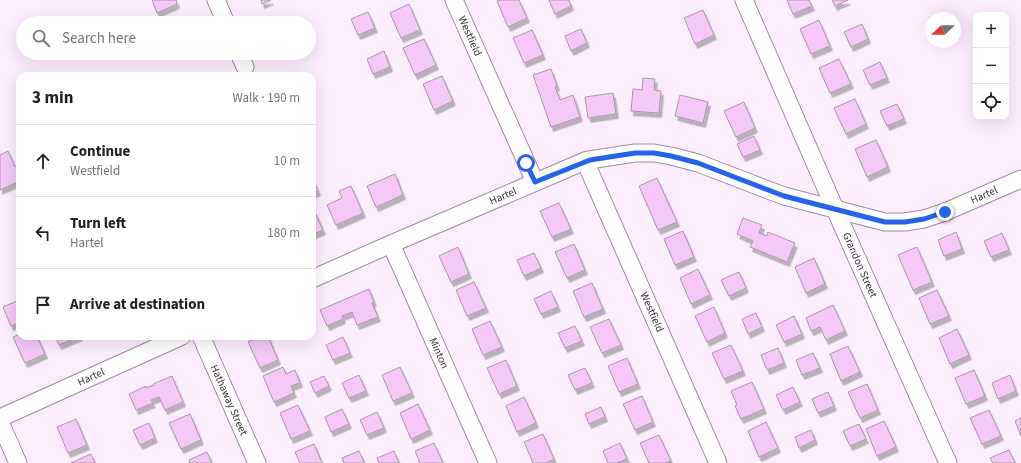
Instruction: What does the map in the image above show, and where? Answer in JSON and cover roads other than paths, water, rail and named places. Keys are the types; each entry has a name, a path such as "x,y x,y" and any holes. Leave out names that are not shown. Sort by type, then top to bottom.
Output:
{"street":[{"path":"216,0 223,16"},
{"name":"Westfield","path":"454,0 535,182"},
{"name":"Grandon Street","path":"744,0 948,463"},
{"name":"Hartel","path":"316,277 585,161 635,153 654,153 698,163 784,196 885,222 905,222 924,219 945,212 1021,179"},
{"name":"Westfield","path":"585,161 718,463"},
{"name":"Minton","path":"391,244 488,463"},
{"name":"Hartel","path":"0,418 173,340"},
{"name":"Hathaway Street","path":"202,340 257,463"},
{"path":"0,422 18,463"}]}
